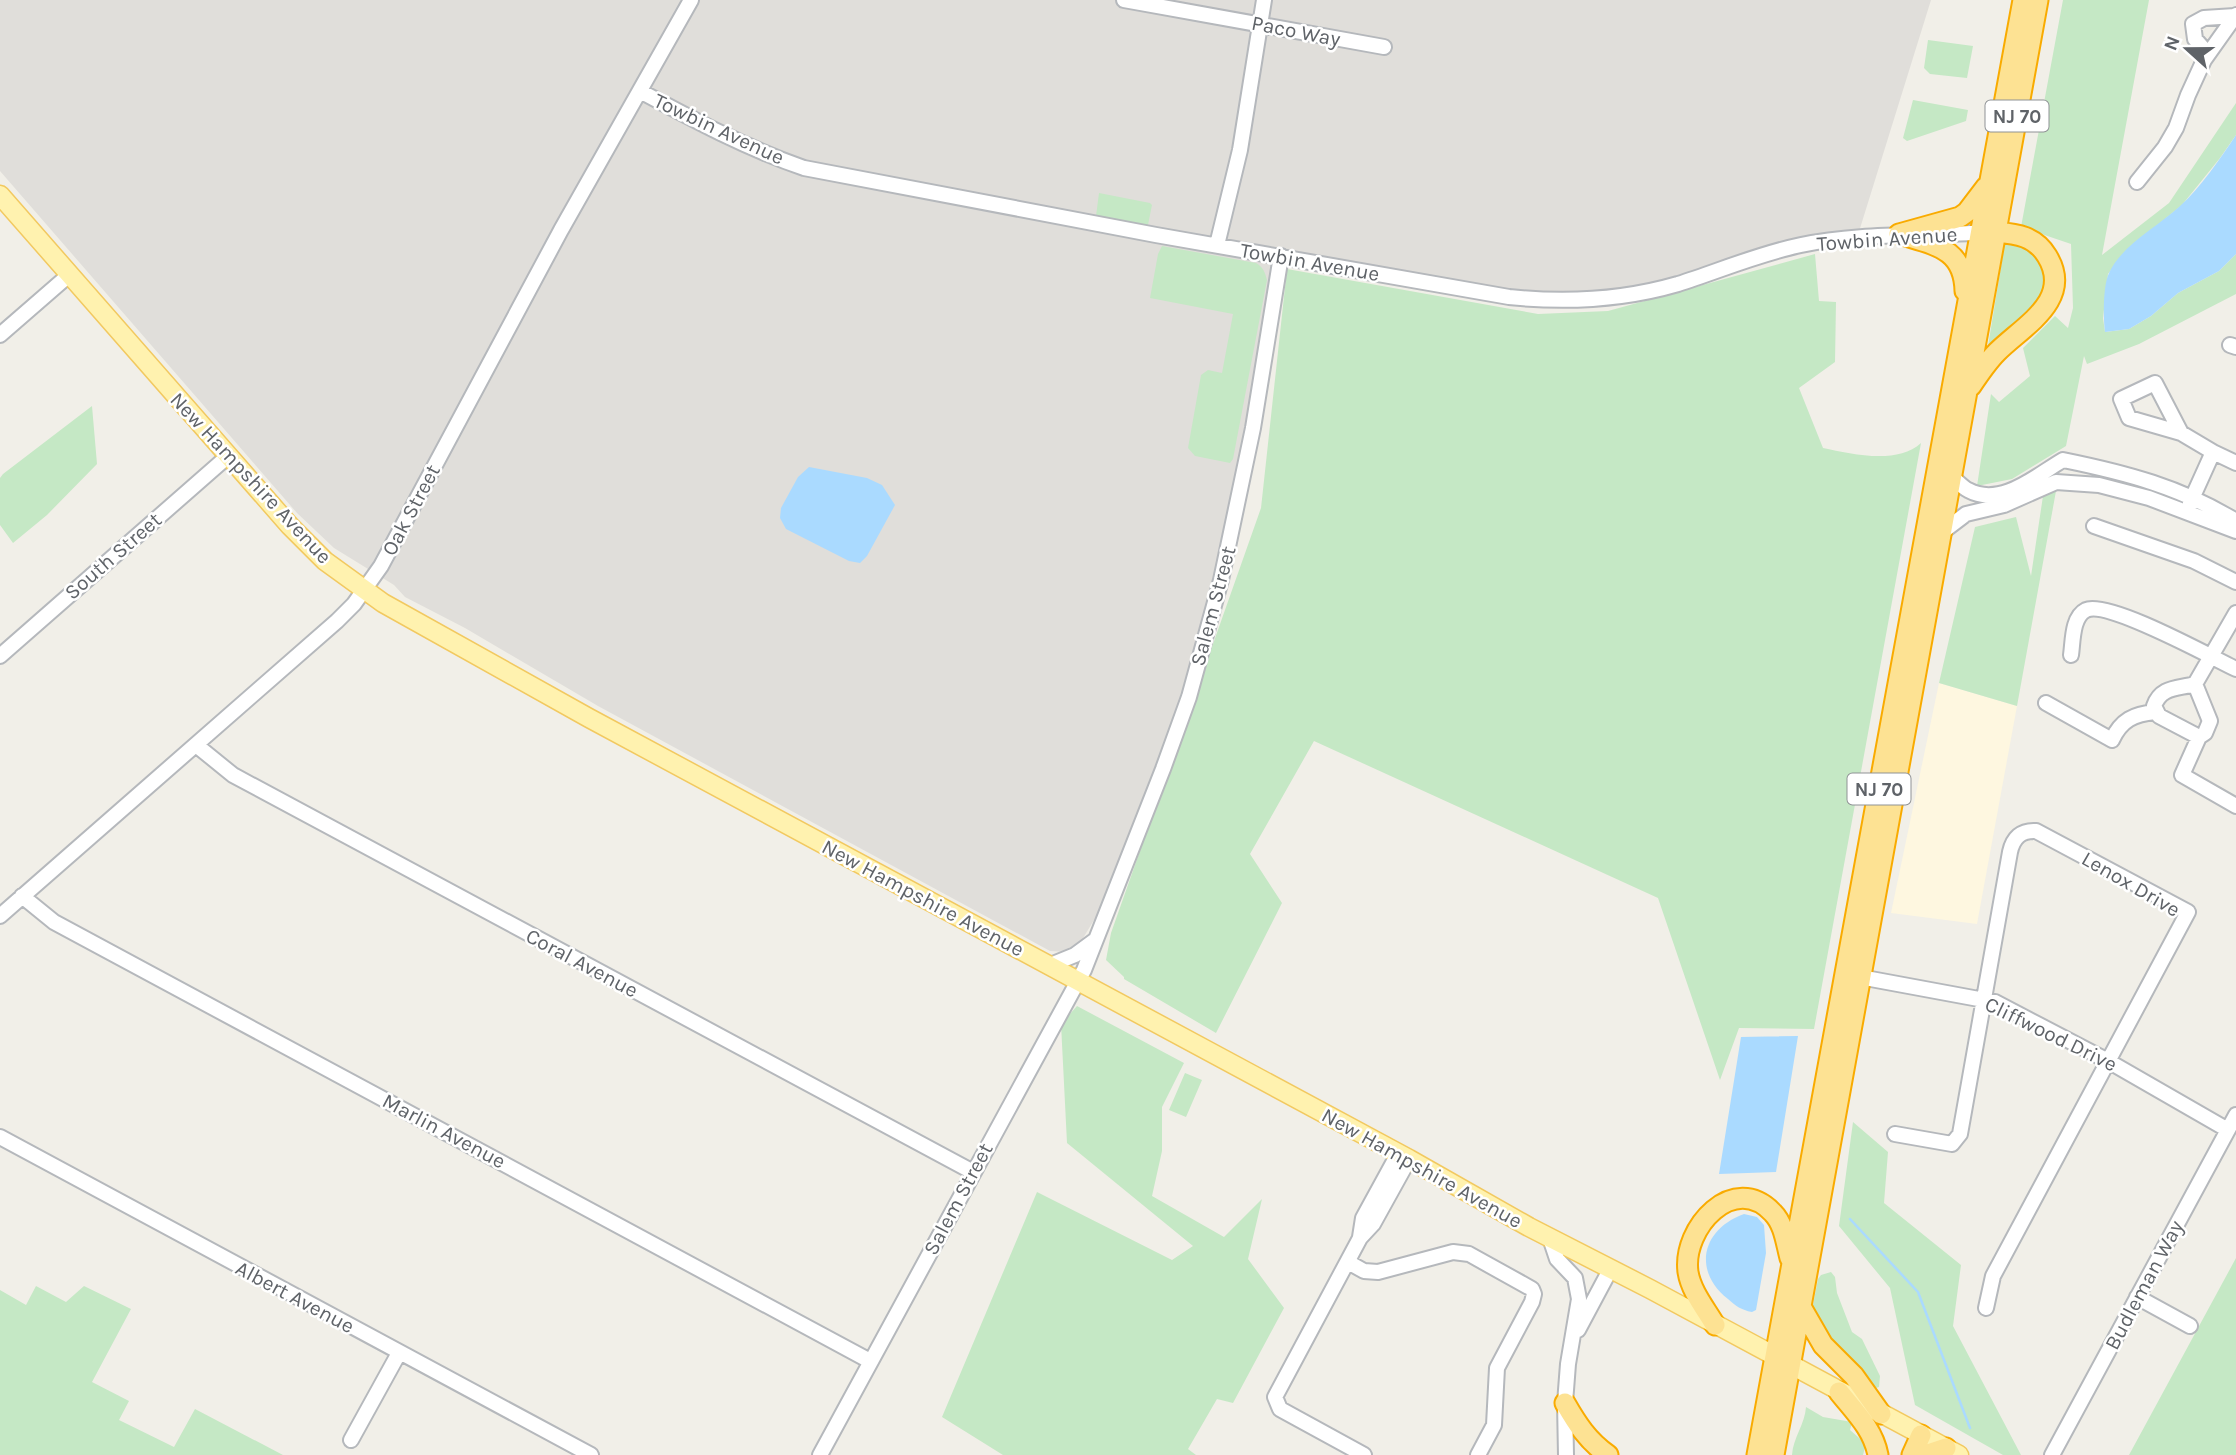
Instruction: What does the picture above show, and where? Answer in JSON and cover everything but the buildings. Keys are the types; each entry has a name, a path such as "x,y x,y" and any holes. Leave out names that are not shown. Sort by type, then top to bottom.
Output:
{"highway":[{"name":"NJ 70","path":"1757,1455 1763,1424 1800,1305 1860,977 1966,392 1988,232 1989,184 2023,0"},
{"name":"NJ 70","path":"1776,1451 1791,1265 1965,312 1988,232 2038,0"},
{"path":"1899,234 1959,217 1967,212 1989,184"},
{"path":"1966,392 1994,355 2045,307 2054,287 2053,271 2042,248 2023,236 1988,232"},
{"path":"1899,234 1943,249 1958,260 1965,281 1965,312"},
{"path":"1715,1325 1696,1295 1688,1271 1690,1245 1702,1220 1712,1210 1738,1199 1758,1202 1766,1207 1778,1220 1791,1265"},
{"path":"1800,1305 1823,1345 1854,1377 1881,1414"},
{"path":"1839,1392 1874,1437 1878,1455"},
{"path":"1565,1403 1578,1426 1594,1445 1608,1455"},
{"path":"1745,1455 1763,1424"},
{"path":"1912,1455 1921,1435"},
{"path":"1925,1455 1953,1452"}],"main road":[{"name":"New Hampshire Avenue","path":"0,195 227,457 309,545 364,591 589,718 1404,1156 1550,1238 1953,1452"}],"street":[{"name":"Oak Street","path":"0,916 337,621 364,591 388,554 561,230 691,0"},
{"name":"Paco Way","path":"1124,0 1384,47"},
{"path":"1217,245 1240,149 1264,0"},
{"path":"2208,54 2195,39 2193,24 2204,18 2236,16"},
{"path":"2137,182 2165,147 2208,54 2236,16"},
{"name":"Towbin Avenue","path":"640,90 722,135 804,168 1217,245 1544,301 1624,296 1677,284 1763,254 1803,244 1899,234 1988,232"},
{"name":"Salem Street","path":"820,1455 1092,952 1163,769 1189,696 1221,580 1253,428 1281,256"},
{"path":"0,335 69,275"},
{"path":"2181,433 2236,463"},
{"path":"2190,504 2213,452"},
{"name":"South Street","path":"0,656 227,457"},
{"path":"1951,476 1967,490 1992,495 2025,484 2063,460 2144,478 2236,531"},
{"path":"1941,533 1966,514 2004,505 2056,482 2099,485 2190,504 2236,521"},
{"path":"2094,526 2193,561 2236,582"},
{"path":"2071,655 2078,618 2087,610 2101,608 2133,620 2236,669"},
{"path":"2199,737 2169,723 2155,712 2154,706 2163,691 2195,684 2236,613"},
{"path":"2195,684 2210,721 2205,733 2199,737 2182,775 2236,806"},
{"path":"2046,703 2112,740 2125,721 2137,714 2155,712"},
{"name":"Coral Avenue","path":"196,745 233,775 973,1172"},
{"name":"Lenox Drive","path":"1895,1134 1952,1144 1957,1141 1986,1000 2012,843 2022,833 2036,831 2188,912 1993,1276 1986,1308"},
{"name":"Marlin Avenue","path":"22,895 54,922 870,1361"},
{"path":"1048,965 1075,955 1094,942"},
{"name":"Cliffwood Drive","path":"1860,977 1995,1002 2108,1061 2228,1130"},
{"name":"Budleman Way","path":"2052,1455 2236,1115"},
{"name":"Albert Avenue","path":"0,1137 591,1455"},
{"path":"1364,1455 1280,1409 1275,1397 1360,1238 1373,1224 1404,1156"},
{"path":"1550,1238 1557,1259 1575,1278 1579,1299 1565,1403 1566,1455"},
{"path":"1348,1262 1364,1270 1378,1272 1453,1252 1469,1254 1532,1289 1534,1298 1497,1368 1494,1425 1480,1454"},
{"path":"1572,1340 1609,1269"},
{"path":"2137,1297 2190,1326"},
{"path":"351,1440 399,1353"}],"shaded area":[{"path":"0,0 1931,0 1857,238 1803,244 1677,284 1575,300 1281,256 1253,428 1189,697 1119,879 1080,943 1067,952 1050,951 598,706 465,628 405,597 394,585 334,548 297,513 0,171"},
{"path":"1939,683 2017,706 1977,924 1891,913"}],"green space":[{"path":"2063,0 2149,0 2102,255 2169,203 2236,103 2236,135 2220,158 2182,205 2126,251 2108,274 2103,318 2105,332 2129,329 2151,316 2178,293 2219,271 2236,254 2236,294 2139,344 2087,364 2084,356 2066,446 2012,479 1977,486 1991,394 1999,402 2030,376 2023,348 2055,316 2068,328 2073,308 2071,244 2021,227"},
{"path":"1928,40 1973,46 1967,78 1930,74 1924,68"},
{"path":"1913,100 1968,110 1966,121 1907,141 1903,138"},
{"path":"1099,193 1150,203 1152,205 1148,225 1096,216"},
{"path":"2016,241 2036,254 2047,279 2041,300 1992,346 1988,346 2005,242"},
{"path":"1162,246 1256,263 1262,268 1267,280 1233,459 1230,463 1195,456 1188,448 1201,375 1208,370 1222,373 1233,314 1150,298"},
{"path":"1815,254 1819,301 1836,302 1835,362 1799,388 1823,448 1860,455 1887,456 1911,450 1921,443 1814,1029 1739,1028 1720,1080 1658,898 1314,741 1250,854 1282,903 1216,1033 1124,979 1106,960 1111,933 1261,508 1287,269 1538,314 1608,311"},
{"path":"92,406 97,464 47,515 13,543 0,525 0,478"},
{"path":"2056,491 2017,706 1939,683 1975,527 2016,517 2031,576 2043,496"},
{"path":"1077,1006 1184,1063 1162,1107 1162,1151 1152,1196 1224,1237 1262,1199 1248,1259 1284,1308 1233,1403 1217,1399 1188,1449 1196,1455 1003,1455 942,1417 1037,1192 1172,1260 1193,1246 1067,1143 1061,1024"},
{"path":"1185,1073 1202,1080 1186,1117 1169,1110"},
{"path":"1853,1122 1888,1152 1884,1203 1961,1265 1953,1326 2021,1455 2003,1455 1915,1405 1890,1288 1839,1226"},
{"path":"2236,1258 2236,1455 2129,1455"},
{"path":"1831,1272 1835,1277 1837,1293 1852,1332 1862,1339 1880,1376 1879,1387 1876,1388 1865,1380 1847,1363 1811,1315 1818,1279"},
{"path":"36,1286 66,1302 84,1286 131,1309 92,1382 129,1401 119,1420 174,1447 195,1409 283,1455 0,1455 0,1290 26,1305"},
{"path":"1806,1407 1823,1417 1852,1422 1850,1430 1866,1444 1863,1455 1792,1455"}],"water":[{"path":"2236,135 2236,254 2219,271 2178,293 2151,316 2129,329 2105,332 2106,285 2115,263 2131,245 2187,199"},
{"path":"809,467 867,478 882,485 895,505 867,556 860,563 849,561 786,529 780,518 781,508 798,477"},
{"path":"1798,1036 1776,1172 1719,1174 1741,1037"},
{"path":"1744,1214 1757,1217 1764,1225 1766,1253 1756,1310 1752,1312 1736,1306 1717,1288 1709,1276 1706,1264 1711,1240 1730,1221"}],"waterway":[{"path":"1850,1219 1918,1292 1970,1428"}]}
